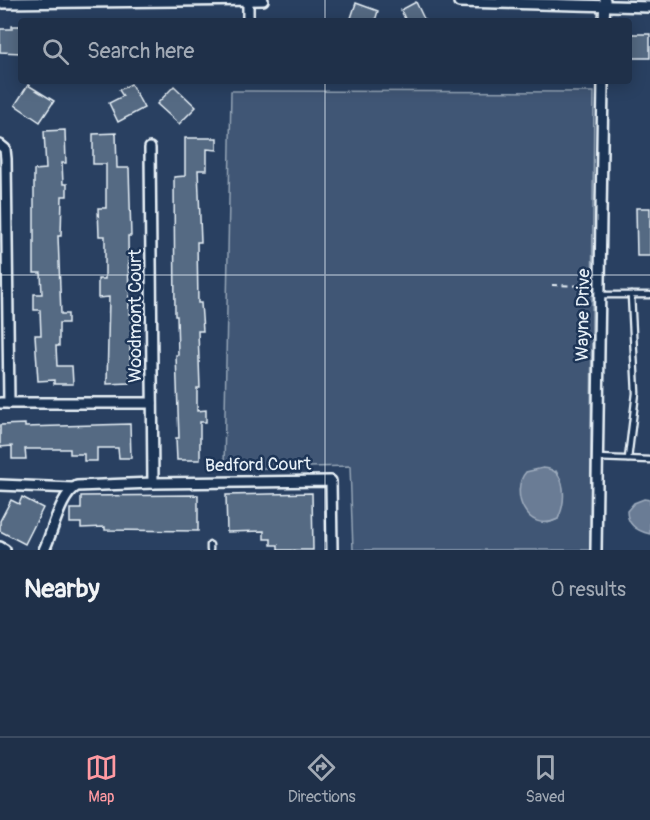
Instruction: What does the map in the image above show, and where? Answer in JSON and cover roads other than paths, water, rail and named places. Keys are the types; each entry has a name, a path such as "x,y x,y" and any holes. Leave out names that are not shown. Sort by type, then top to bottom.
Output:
{"street":[{"path":"248,0 248,18"},
{"path":"0,3 263,0"},
{"path":"459,2 605,3 650,7"},
{"path":"604,18 605,3"},
{"name":"Wayne Drive","path":"596,550 603,84"},
{"path":"1,145 5,149 6,159 4,403 152,403"},
{"name":"Woodmont Court","path":"150,148 153,483"},
{"name":"Bedford Court","path":"153,483 331,481 332,550"},
{"path":"0,485 73,488 153,483"},
{"path":"44,550 63,502 73,488"},
{"path":"0,547 5,550"}],"lane":[{"path":"600,291 650,295"},
{"path":"628,459 636,393 632,295"},
{"path":"597,458 650,460"}]}
